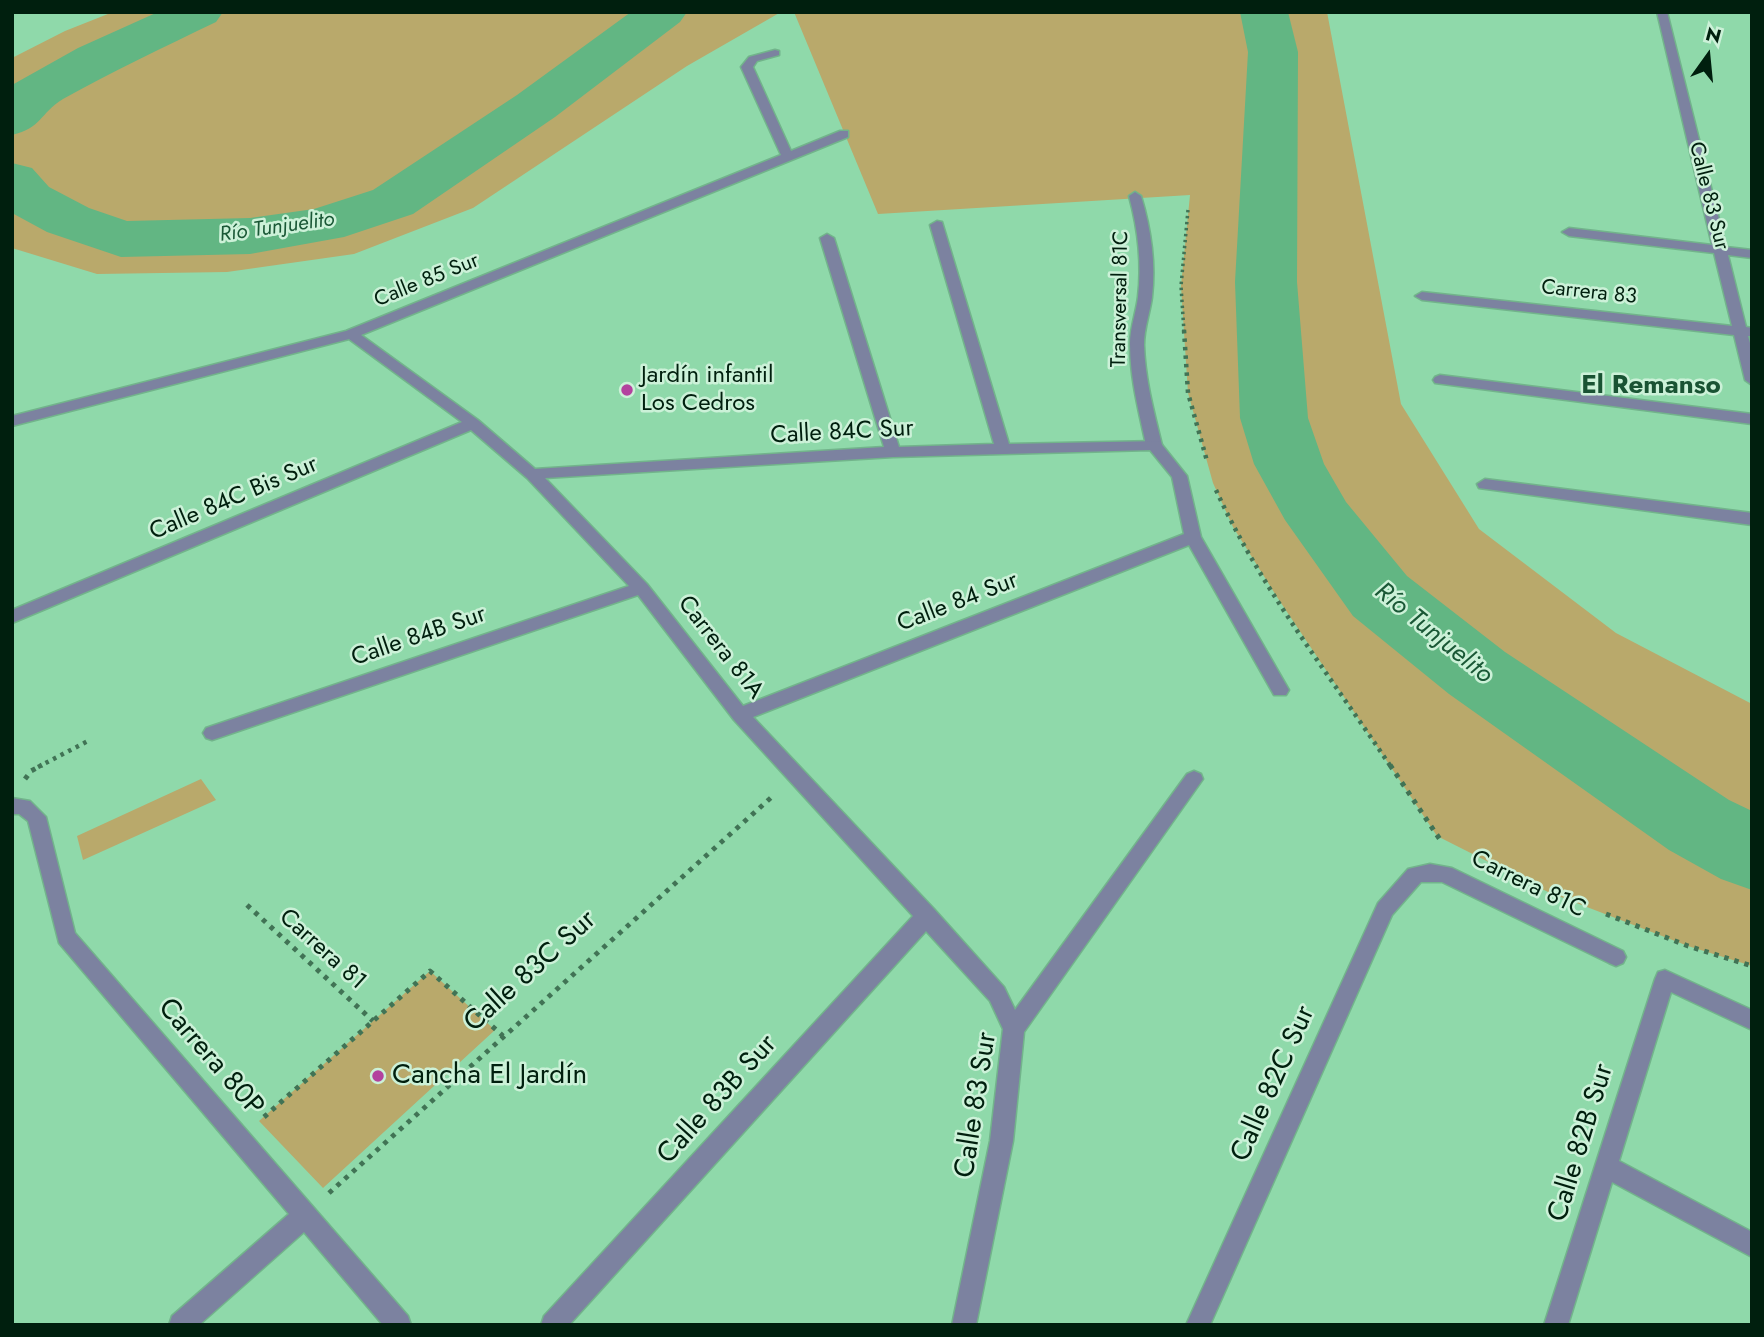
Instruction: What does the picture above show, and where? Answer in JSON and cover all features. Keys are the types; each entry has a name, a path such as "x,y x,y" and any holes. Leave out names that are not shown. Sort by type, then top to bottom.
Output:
{"street":[{"name":"Calle 83 Sur","path":"1662,12 1721,250 1746,332 1752,380"},
{"path":"775,53 753,59 747,67 786,156"},
{"name":"Calle 85 Sur","path":"12,421 351,334 844,134"},
{"name":"Transversal 81C","path":"1135,196 1143,222 1147,263 1145,298 1137,341 1141,383 1154,444"},
{"path":"937,225 1003,449"},
{"path":"1569,232 1752,254"},
{"path":"827,238 893,452"},
{"name":"Carrera 83","path":"1422,296 1746,332"},
{"name":"Carrera 81A","path":"351,334 473,423 532,474 641,588 740,715 997,994 1014,1029"},
{"path":"1440,380 1752,419"},
{"name":"Calle 84C Bis Sur","path":"12,617 473,423"},
{"path":"1154,444 1184,485 1194,537 1280,690"},
{"name":"Calle 84C Sur","path":"532,474 893,452 1154,444"},
{"path":"1485,484 1752,519"},
{"name":"Calle 84 Sur","path":"740,715 1194,537"},
{"name":"Calle 84B Sur","path":"212,733 641,588"},
{"name":"Calle 83 Sur","path":"964,1325 996,1177 1012,1072 1014,1029 1194,779"},
{"name":"Carrera 80P","path":"18,800 36,817 66,937 400,1325"},
{"name":"Carrera 81C","path":"1415,875 1445,873 1482,894 1616,957"},
{"name":"Calle 82C Sur","path":"1198,1325 1385,909 1415,875"},
{"name":"Calle 83B Sur","path":"553,1325 927,915"},
{"name":"Calle 82B Sur","path":"1556,1325 1665,979 1752,1020"},
{"path":"1607,1167 1752,1245"},
{"path":"181,1325 305,1215"}],"path":[{"path":"1188,210 1181,286 1188,393 1210,473"},
{"path":"1213,483 1233,527 1277,597 1437,836 1447,844"},
{"path":"18,800 31,771 88,741"},
{"name":"Calle 83C Sur","path":"305,1215 796,775"},
{"name":"Carrera 81","path":"247,905 373,1021"},
{"path":"1599,911 1688,946 1752,966"},
{"path":"239,1139 430,971 503,1036"}],"shaded area":[{"path":"113,12 781,12 687,66 473,208 354,254 227,272 97,274 12,248 12,58 65,31"},
{"path":"794,12 1327,12 1401,404 1479,529 1616,633 1752,704 1752,966 1688,946 1548,892 1437,836 1277,597 1233,527 1213,483 1188,393 1181,286 1190,195 878,214"},
{"path":"201,779 216,800 83,860 77,836"},
{"name":"Cancha El Jardín","path":"430,971 495,1030 323,1188 259,1121"}],"waterway":[{"name":"Río Tunjuelito","path":"12,119 31,96 96,59 199,12"},
{"name":"Río Tunjuelito","path":"12,180 29,199 68,220 121,239 250,236 323,225 393,202 536,106 663,12"},
{"name":"Río Tunjuelito","path":"1264,12 1273,52 1266,282 1274,418 1289,464 1321,520 1380,596 1477,673 1699,825 1752,853"}],"place":[{"name":"Jardín infantil Los Cedros","path":"627,390"},
{"name":"Cancha El Jardín","path":"378,1076"}],"district":[{"name":"El Remanso","path":"1651,387"}]}
